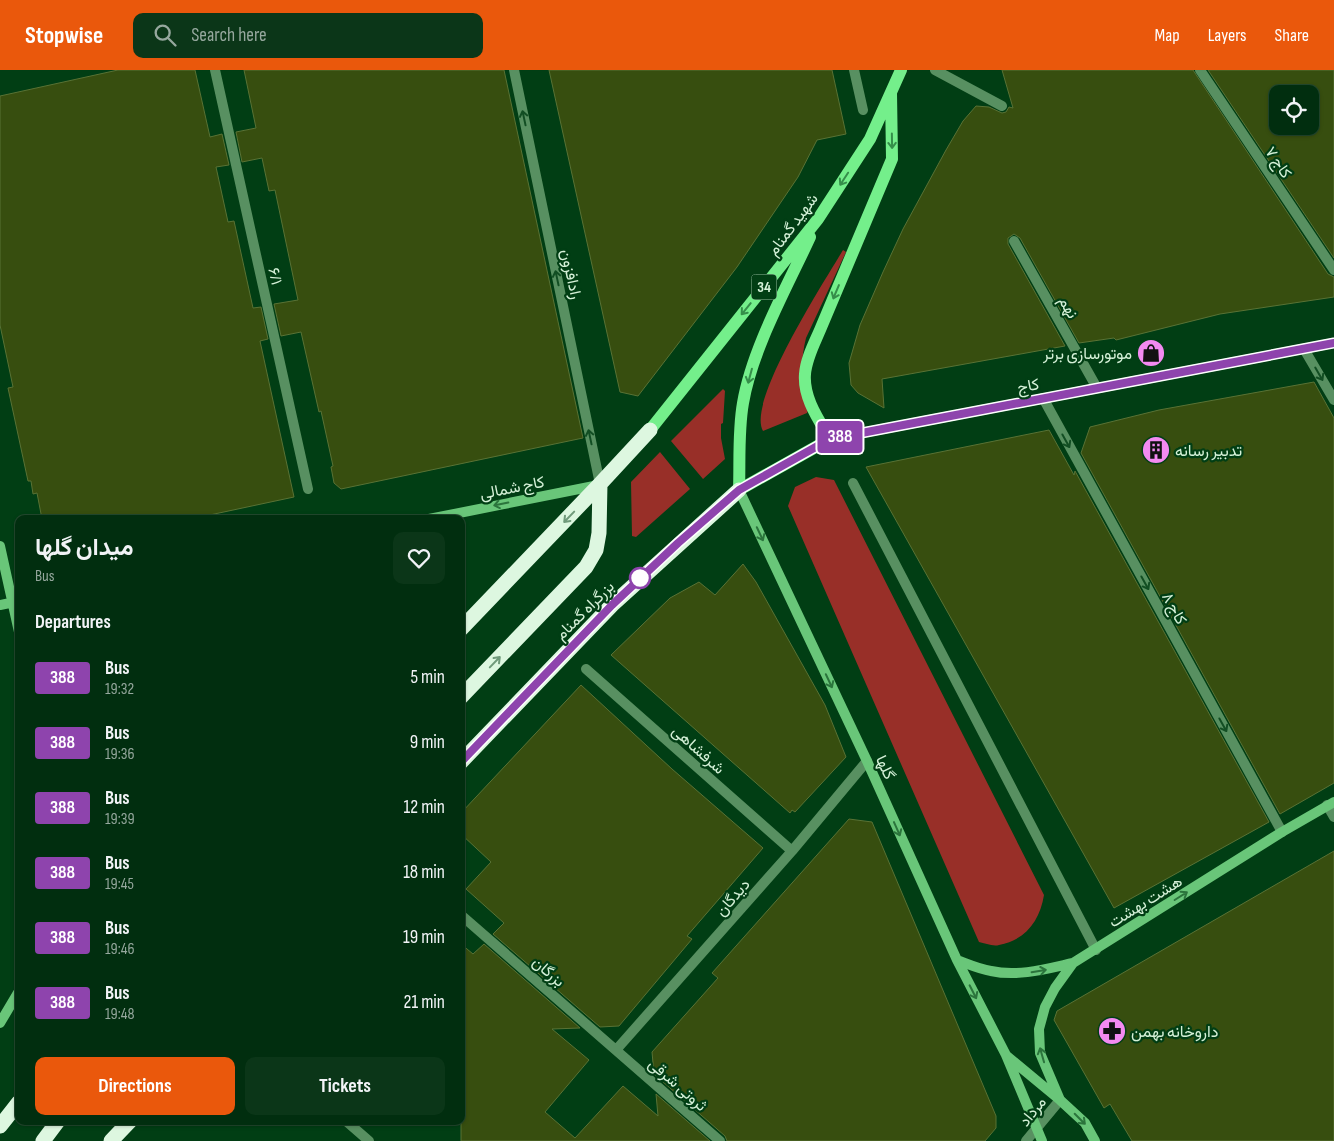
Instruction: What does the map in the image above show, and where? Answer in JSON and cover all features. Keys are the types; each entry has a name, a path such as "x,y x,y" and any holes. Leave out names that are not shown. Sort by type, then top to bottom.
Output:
{"highway":[{"name":"34","path":"465,625 650,430"},
{"path":"465,693 586,567 596,550 599,533 600,484"},
{"name":"بزرگراه گمنام","path":"465,758 612,605 739,490"},
{"path":"0,1126 15,1107"},
{"path":"42,1141 55,1125"},
{"path":"111,1141 126,1125"}],"main road":[{"name":"شهید گمنام","path":"650,430 818,219 870,138 900,70"},
{"path":"830,439 813,410 807,392 805,375 809,357 892,159 891,92"},
{"name":"34","path":"739,490 740,435 743,403 751,370 818,219"},
{"name":"کاج","path":"739,490 830,439 1334,343"},
{"name":"کاج شمالی","path":"449,515 600,484"},
{"name":"گلها","path":"739,490 867,761 957,960 1006,1055 1042,1141"},
{"path":"0,546 15,598"},
{"path":"0,605 15,602"},
{"name":"هشت بهشت","path":"957,960 991,971 1016,973 1040,971 1073,963 1282,832 1331,804"},
{"path":"1060,1100 1040,1052 1039,1029 1044,1007 1073,963"},
{"path":"0,1023 15,999"},
{"name":"گلها","path":"1006,1055 1085,1123 1095,1141"}],"street":[{"name":"۶/۱","path":"215,70 308,489"},
{"name":"رادافزون","path":"514,70 600,484"},
{"path":"854,70 863,110"},
{"path":"935,70 1002,106"},
{"name":"کاج ۷","path":"1200,70 1334,270"},
{"name":"نهم","path":"1014,241 1098,388"},
{"path":"1304,349 1334,400"},
{"name":"کاج ۸","path":"1043,398 1282,832"},
{"path":"853,483 1096,950"},
{"name":"شرفشاهی","path":"586,669 792,851"},
{"name":"دیدگان","path":"616,1050 792,851 867,761"},
{"path":"1331,804 1334,817"},
{"name":"بزرگان","path":"465,918 616,1050"},
{"name":"ثروتی شرقی","path":"616,1050 720,1141"},
{"name":"مرداد","path":"1026,1141 1060,1100"},
{"path":"351,1125 369,1141"}],"shaded area":[{"path":"843,250 846,252 806,338 802,366 807,413 763,431 761,416 766,395 776,369 790,340"},
{"path":"723,389 725,391 721,438 725,459 703,479 671,441"},
{"path":"660,452 690,489 636,537 632,536 631,482"},
{"path":"816,477 834,480 1044,895 1035,920 1030,928 1017,939 994,946 979,942 788,506 795,487"}],"building":[{"path":"118,70 195,70 210,137 222,134 229,165 216,167 228,222 234,221 253,308 261,307 268,339 260,341 294,497 210,515 41,515 37,493 33,494 31,481 28,481 8,388 13,387 0,325 0,96"},
{"path":"244,70 504,70 583,438 341,489 334,483 331,467 333,466 321,411 319,412 301,332 281,336 274,304 298,300 275,190 269,191 262,158 242,162 236,132 256,128"},
{"path":"549,70 832,70 846,134 817,140 798,177 737,267 638,396 620,392"},
{"path":"1002,70 1193,70 1328,274 1334,277 1334,297 1220,314 1116,340 1114,338 1079,343 1020,238 1014,234 1008,238 1008,244 1065,346 882,379 884,408 858,393 851,385 849,363 860,325 883,272 903,229 963,121 976,106 989,107 1002,113 1006,112 1009,107 1013,108"},
{"path":"1208,70 1334,70 1334,258"},
{"path":"1314,382 1334,418 1334,783 1280,814 1081,453 1090,427 1159,410"},
{"path":"1049,430 1074,475 1075,471 1269,822 1114,908 866,467"},
{"path":"743,564 756,582 825,705 846,757 795,812 792,810 790,813 611,655 670,598 699,582 715,595"},
{"path":"581,685 672,769 763,848 687,936 692,939 619,1026 600,1027 493,934 504,923 466,889 491,862 465,838 465,809"},
{"path":"849,819 872,822 996,1116 996,1128 985,1141 727,1141 725,1136 654,1074 652,1052 718,978 712,973"},
{"path":"1334,851 1334,1141 1132,1141 1110,1104 1104,1108 1054,1020 1057,1011"},
{"path":"484,944 580,1028 552,1029 589,1060 545,1112 575,1138 623,1086 658,1116 656,1094 710,1141 461,1141 461,1125 465,1125 465,947 473,954"}],"bus line":[{"name":"388","path":"465,758 612,605 678,543 739,490 830,439 1334,343"}],"place":[{"name":"موتورسازی برتر","path":"1151,353"},
{"name":"تدبیر رسانه","path":"1156,450"},
{"name":"داروخانه بهمن","path":"1112,1031"}]}
